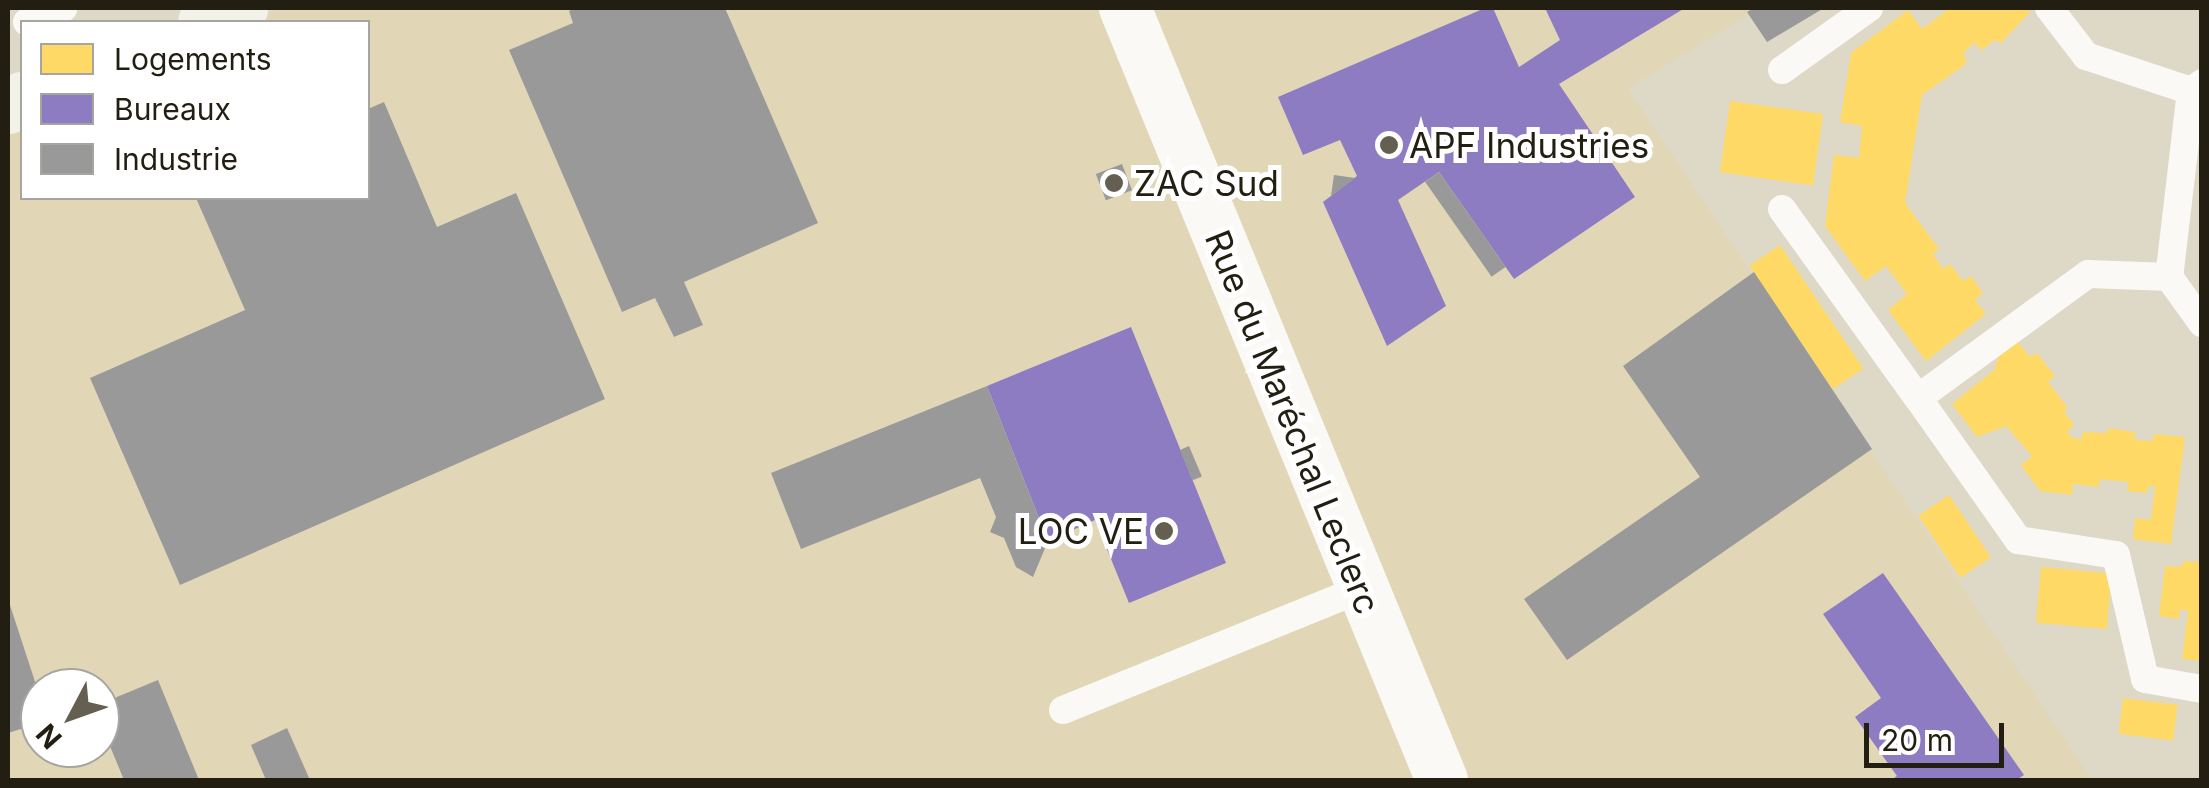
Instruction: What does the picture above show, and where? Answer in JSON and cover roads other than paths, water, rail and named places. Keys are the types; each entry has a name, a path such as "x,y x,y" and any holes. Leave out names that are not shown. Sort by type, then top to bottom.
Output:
{"main road":[{"path":"210,20 240,8"}],"street":[{"name":"Rue du Maréchal Leclerc","path":"1125,8 1360,589 1442,780"}],"lane":[{"path":"32,20 63,8"},
{"path":"1782,70 1868,8"},
{"path":"2049,8 2086,56 2196,87 2169,277 2202,323"},
{"path":"1782,209 2018,540 2116,556 2145,678 2202,689"},
{"path":"1918,398 2088,274 2169,277"},
{"path":"1063,710 1360,589"}],"place":[{"name":"APF Industries","path":"1389,145"},
{"name":"ZAC Sud","path":"1114,183"},
{"name":"LOC VE","path":"1164,531"}]}
